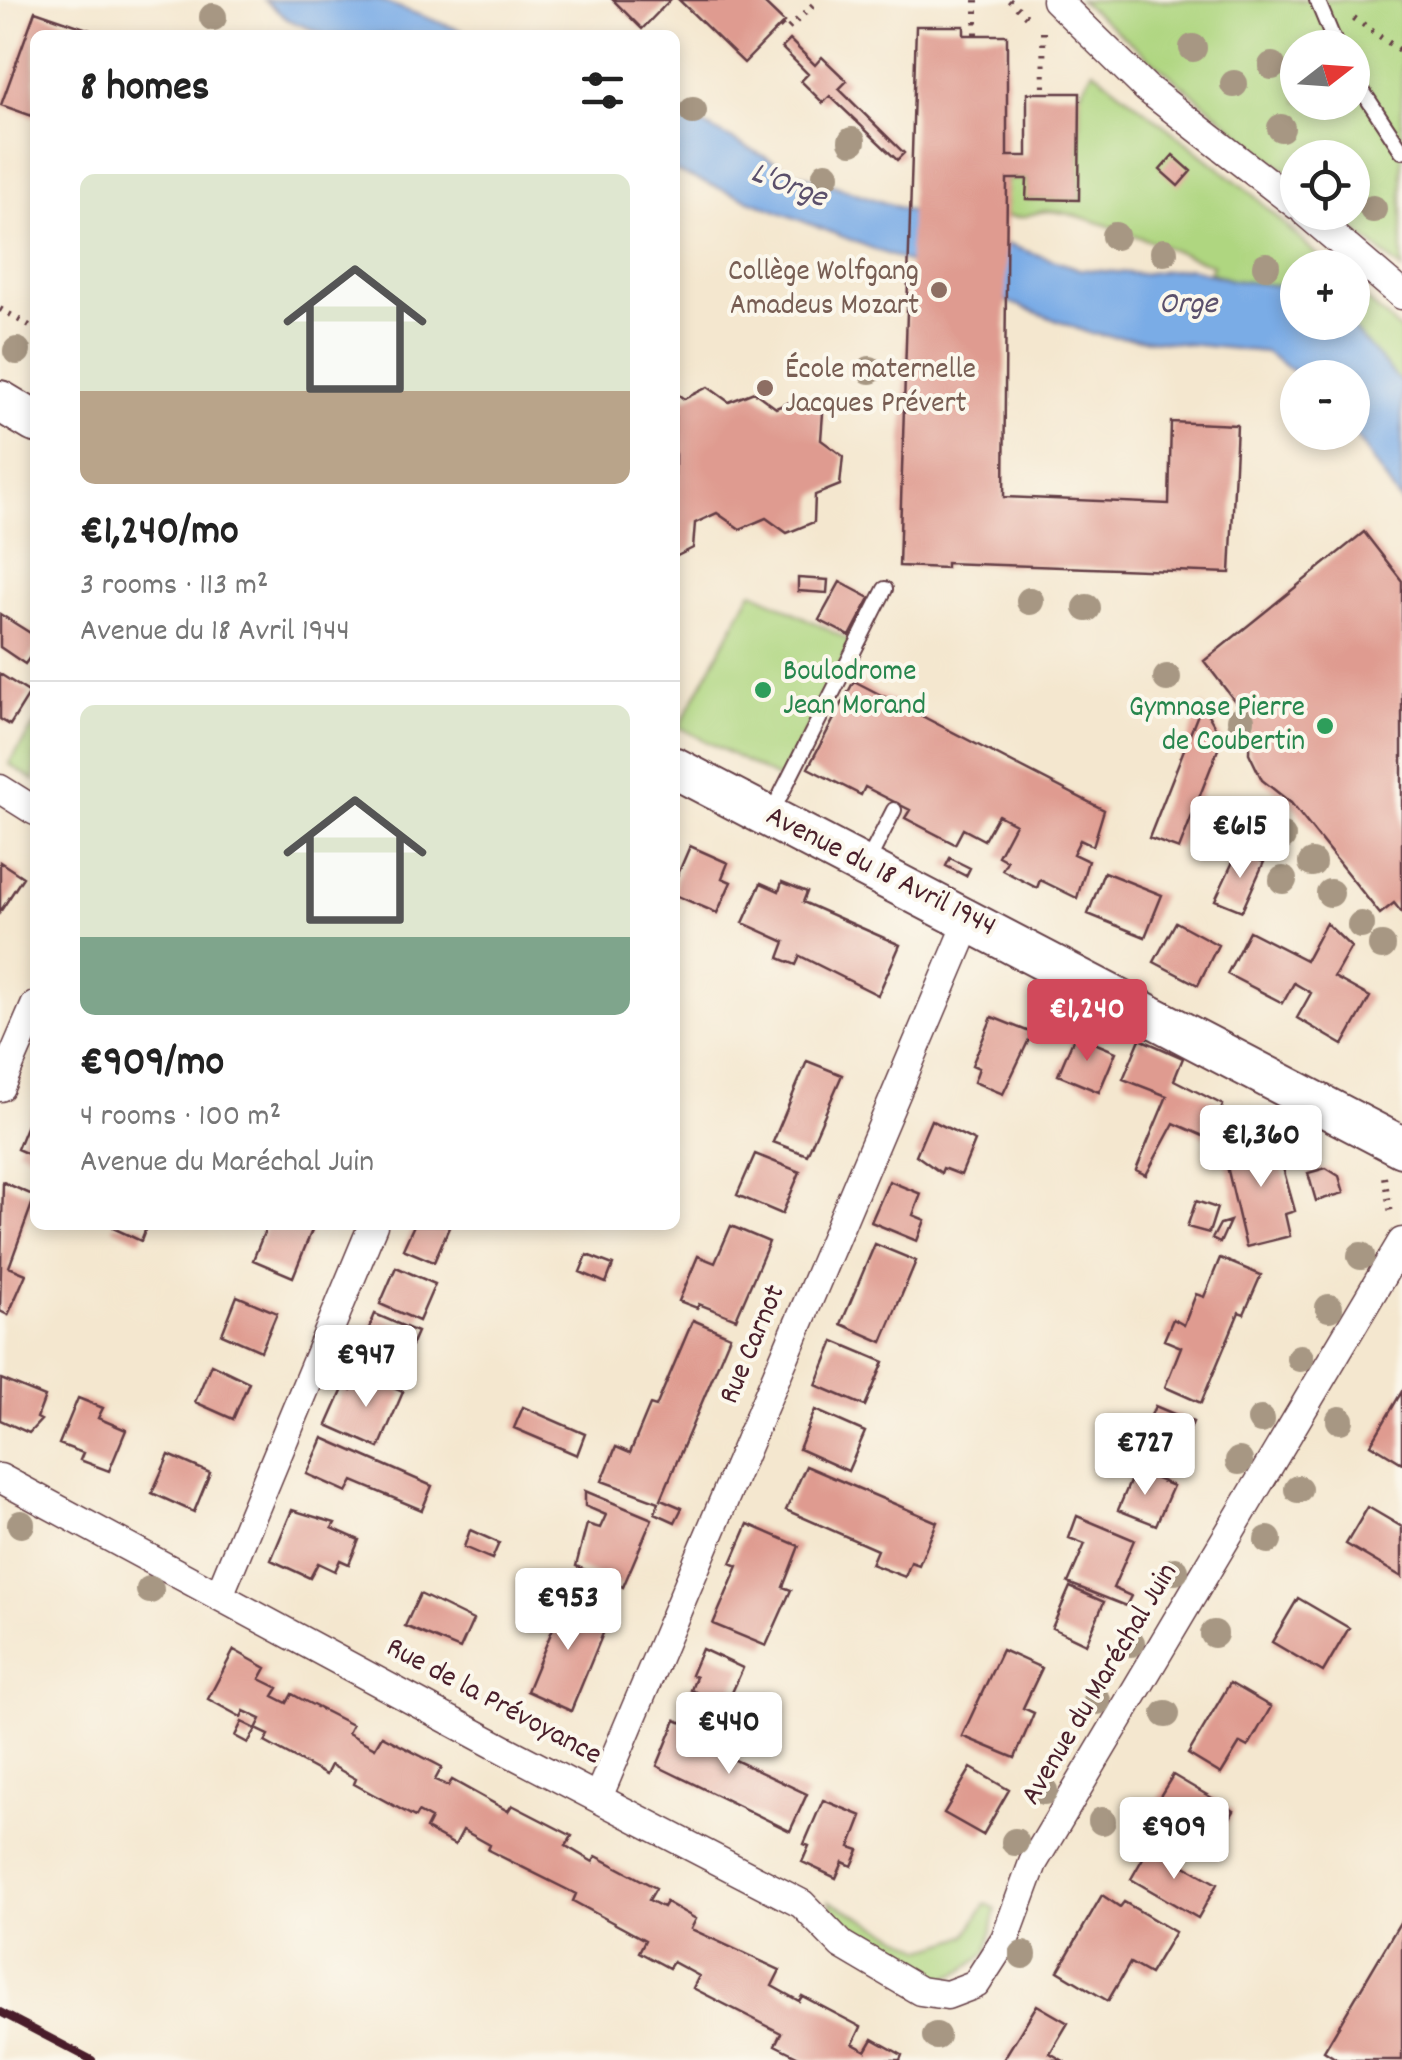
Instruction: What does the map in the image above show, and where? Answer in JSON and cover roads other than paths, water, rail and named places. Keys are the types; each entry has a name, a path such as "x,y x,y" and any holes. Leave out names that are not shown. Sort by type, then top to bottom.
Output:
{"street":[{"path":"1056,0 1146,88 1280,192"},
{"path":"1326,230 1402,295"},
{"path":"0,401 30,419"},
{"name":"Avenue du 18 Avril 1944","path":"680,771 1402,1147"},
{"path":"0,789 30,808"},
{"name":"Rue Carnot","path":"598,1795 970,919"},
{"path":"0,1086 30,1017"},
{"path":"220,1593 372,1230"},
{"name":"Avenue du Maréchal Juin","path":"947,1995 967,1990 986,1972 1005,1939 1033,1863 1399,1236"},
{"name":"Rue de la Prévoyance","path":"0,1478 220,1593 505,1750 802,1904 842,1945 908,1985 947,1995"}],"lane":[{"path":"1317,0 1330,30"},
{"path":"1370,102 1402,151"},
{"path":"770,816 885,589"},
{"path":"866,866 894,810"}],"water":[{"path":"264,0 379,0 460,30 313,30 288,20"},
{"name":"Orge","path":"680,113 794,172 1079,269 1140,274 1189,268 1231,280 1280,286 1280,340 1363,340 1402,384 1402,504 1365,450 1370,450 1370,360 1280,362 1265,352 1091,334 680,173"}],"railway":[{"path":"0,2012 92,2060"}],"place":[{"name":"Collège Wolfgang Amadeus Mozart","path":"939,290"},
{"name":"École maternelle Jacques Prévert","path":"765,388"},
{"name":"Boulodrome Jean Morand","path":"763,690"},
{"name":"Gymnase Pierre de Coubertin","path":"1325,726"}],"water label":[{"name":"L'Orge","path":"788,187"}]}
